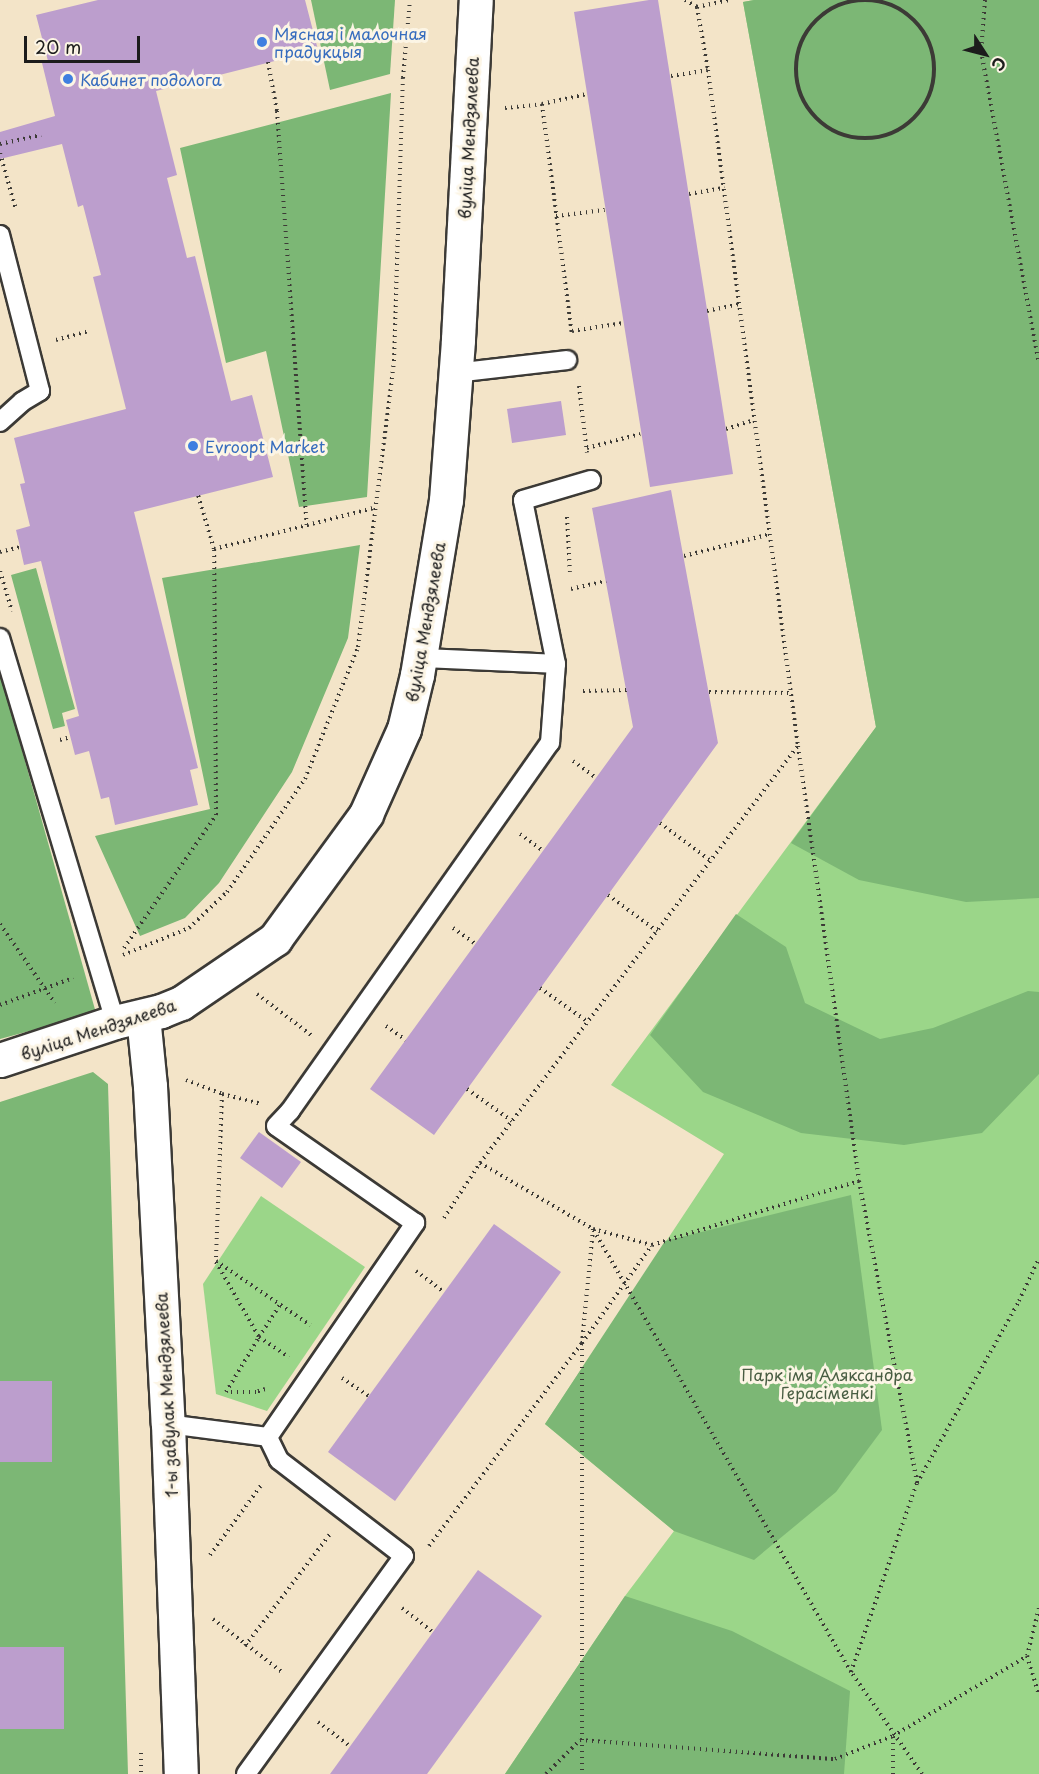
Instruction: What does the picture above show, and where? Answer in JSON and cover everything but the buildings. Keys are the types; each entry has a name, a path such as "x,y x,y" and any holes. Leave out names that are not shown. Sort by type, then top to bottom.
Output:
{"street":[{"name":"вуліца Мендзялеева","path":"0,1060 181,1003 275,939 366,814 404,729 421,658 446,500 476,0"},
{"name":"1-ы завулак Мендзялеева","path":"129,1019 147,1064 150,1086 168,1424 181,1774"}],"lane":[{"path":"0,235 40,390 22,402 0,422"},
{"path":"455,373 567,360"},
{"path":"268,1437 305,1368 334,1340 416,1223 276,1126 290,1111 550,743 556,664 523,500 591,480"},
{"path":"0,638 98,966 129,1019"},
{"path":"421,658 556,664"},
{"path":"168,1424 268,1437"},
{"path":"246,1774 404,1556 279,1460 268,1437"}],"path":[{"path":"198,495 214,549 216,815 117,958 189,928 219,899 304,779 358,647 394,361 403,78 410,0"},
{"path":"686,0 697,8 708,70 798,746 859,1181 917,1483"},
{"path":"697,8 729,0"},
{"path":"831,0 833,8"},
{"path":"853,0 875,0 896,7 914,19 927,37 934,58 934,79 927,100 915,118 898,131 877,138 855,139 834,132 816,120 803,102 796,82 796,60 802,39 815,21 833,8 853,0"},
{"path":"985,0 981,51 1039,363"},
{"path":"268,62 277,111 307,525"},
{"path":"671,76 708,70"},
{"path":"469,111 542,104 587,94"},
{"path":"542,104 573,343"},
{"path":"0,144 41,135"},
{"path":"689,194 724,188"},
{"path":"556,216 605,210"},
{"path":"707,311 739,304"},
{"path":"572,331 623,323"},
{"path":"53,341 90,331"},
{"path":"578,378 591,480 566,510 571,590 606,581"},
{"path":"726,429 754,420"},
{"path":"587,448 640,434"},
{"path":"214,549 374,508"},
{"path":"684,556 770,534"},
{"path":"0,552 20,547"},
{"path":"709,692 791,693"},
{"path":"438,1207 447,1213 480,1163 798,746"},
{"path":"660,823 711,861"},
{"path":"518,832 543,852"},
{"path":"608,895 657,931"},
{"path":"0,924 46,989 71,1038"},
{"path":"451,926 476,944"},
{"path":"0,1005 46,989 98,966"},
{"path":"228,971 331,1051"},
{"path":"540,988 588,1022"},
{"path":"383,1024 406,1040"},
{"path":"147,1064 222,1094 290,1111"},
{"path":"467,1089 512,1121"},
{"path":"222,1094 216,1261 259,1337 305,1368 276,1386 256,1392 226,1392 259,1337 280,1305"},
{"path":"480,1163 593,1229 652,1245 859,1181"},
{"path":"593,1229 851,1672 893,1736 922,1774"},
{"path":"582,1774 580,1740 582,1343 593,1229"},
{"path":"428,1547 582,1343 652,1245"},
{"path":"851,1672 917,1483 1019,1301 1039,1258"},
{"path":"216,1261 334,1340"},
{"path":"410,1266 444,1292"},
{"path":"334,1373 369,1396"},
{"path":"245,1646 347,1511"},
{"path":"175,1588 245,1646 306,1689"},
{"path":"399,1605 433,1632"},
{"path":"1039,1608 1027,1656 1039,1695"},
{"path":"546,1774 580,1740 835,1759 893,1736 1027,1656"},
{"path":"315,1720 350,1746"},
{"path":"893,1736 893,1774"}],"green space":[{"path":"311,0 395,0 390,74 330,90"},
{"name":"Парк імя Аляксандра Герасіменкі","path":"754,0 1039,0 1039,1774 505,1774 625,1596 674,1531 545,1424 724,1154 611,1085 876,727 743,2"},
{"path":"754,0 1039,0 1039,898 966,902 859,880 791,843 876,727 743,2"},
{"path":"391,93 367,497 299,507 266,351 226,363 180,148"},
{"path":"360,545 348,638 292,772 219,883 185,918 140,936 95,836 210,809 162,578"},
{"path":"36,568 75,709 62,713 65,726 53,729 11,575"},
{"path":"0,672 96,1013 0,1039"},
{"path":"736,914 786,947 805,1003 880,1039 933,1028 1028,991 1039,992 1039,1074 982,1133 904,1145 801,1133 703,1092 650,1035"},
{"path":"93,1072 108,1084 128,1774 0,1774 0,1729 64,1728 64,1647 0,1647 0,1462 52,1461 52,1381 0,1381 0,1102"},
{"path":"851,1195 882,1430 836,1492 754,1560 674,1531 545,1424 665,1241"},
{"path":"261,1196 365,1267 267,1411 216,1394 203,1284"},
{"path":"625,1596 732,1631 850,1691 844,1774 505,1774"}],"place":[{"name":"Мясная і малочная прадукцыя","path":"262,42"},
{"name":"Кабинет подолога","path":"68,79"},
{"name":"Evroopt Market","path":"193,446"}]}
